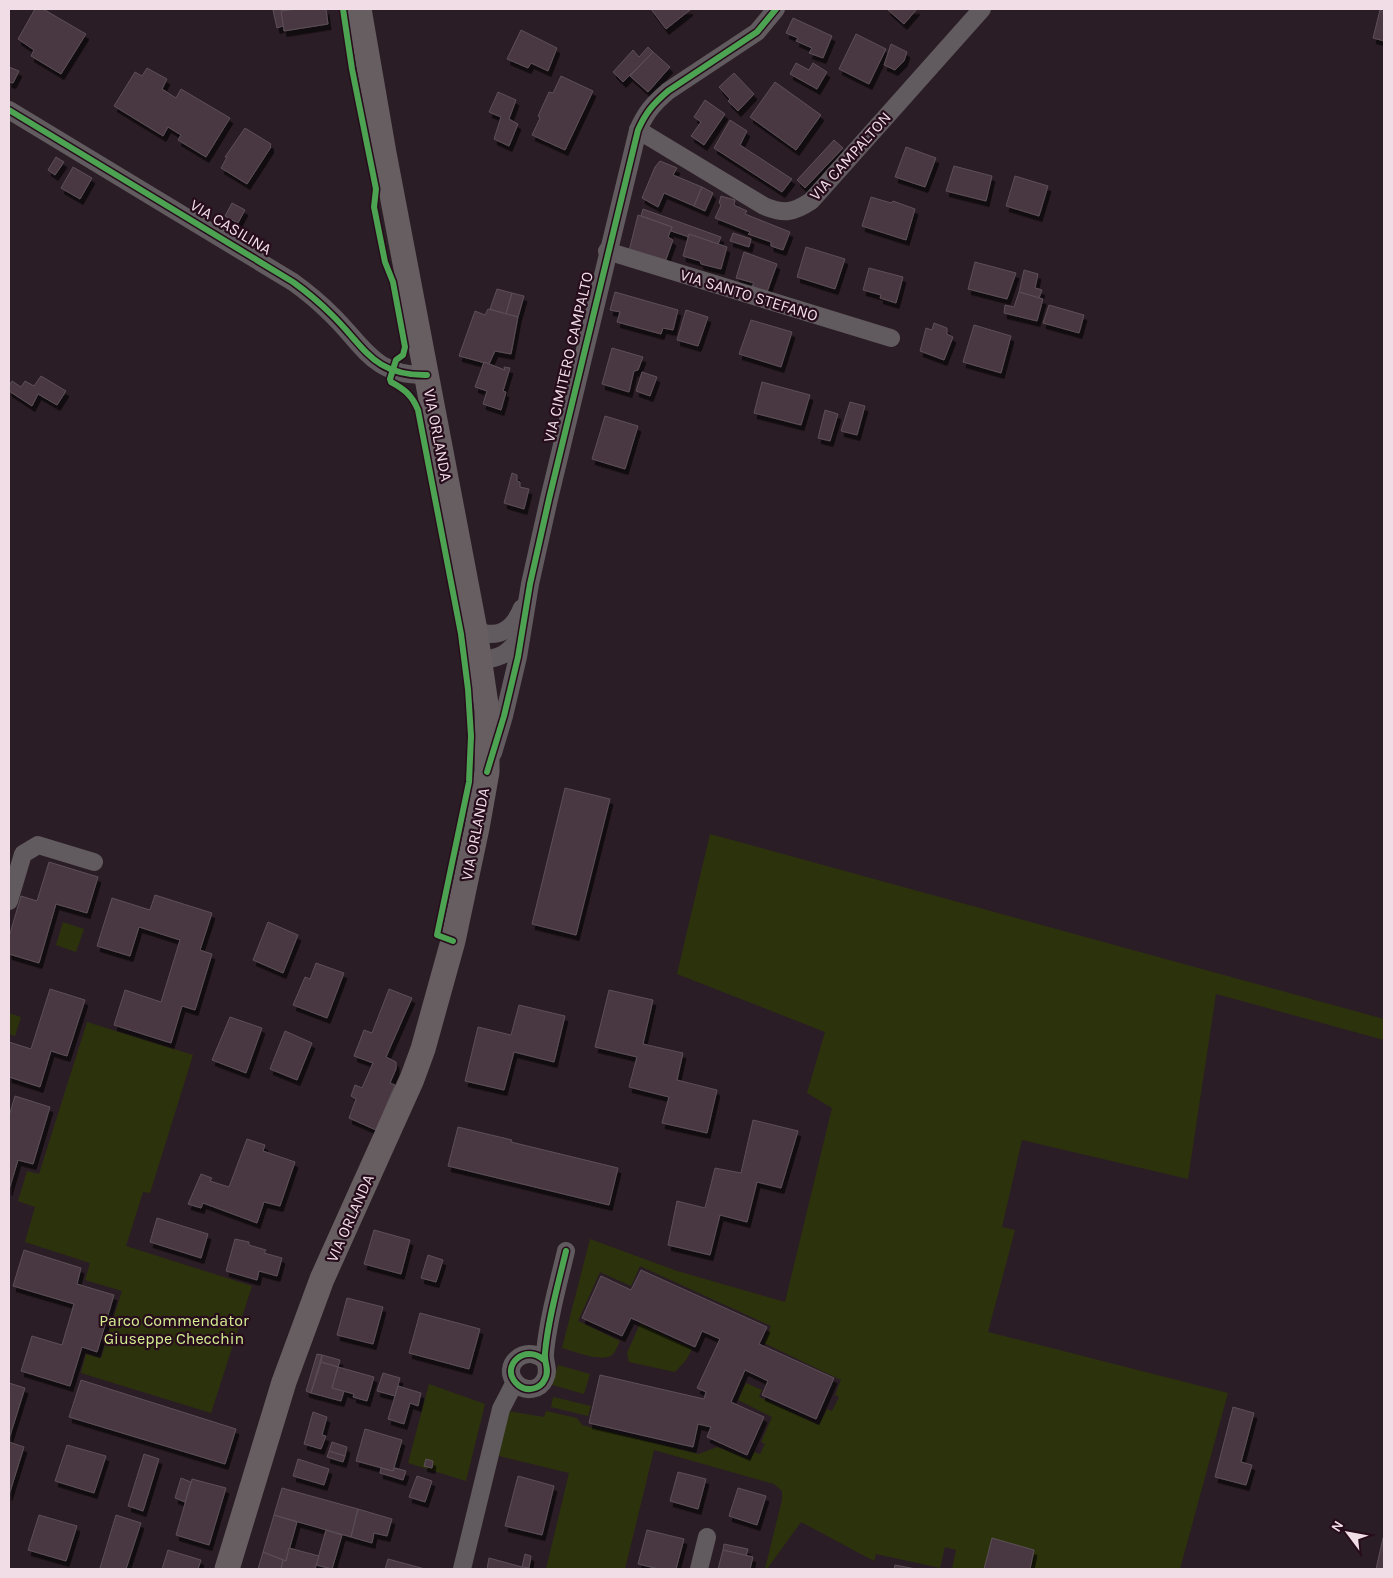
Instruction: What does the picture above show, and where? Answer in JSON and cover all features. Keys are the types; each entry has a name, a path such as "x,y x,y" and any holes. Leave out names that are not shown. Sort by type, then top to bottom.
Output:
{"main road":[{"name":"VIA ORLANDA","path":"227,1569 284,1382 322,1278 412,1078 422,1049 453,940 487,772 487,711 475,630 384,153 359,9"}],"street":[{"name":"VIA CIMITERO CAMPALTO","path":"487,772 504,716 549,499 607,251 638,130 645,115 655,102 668,91 757,32 776,9"},
{"name":"VIA CAMPALTON","path":"638,130 764,206 776,211 788,212 800,209 811,200 982,9"},
{"name":"VIA CASILINA","path":"9,110 293,282 334,316 370,357 384,366 398,373 427,375"},
{"name":"VIA SANTO STEFANO","path":"607,251 891,338"},
{"name":"VIA CIMITERO CAMPALTO","path":"475,630 486,635 498,633 510,627 521,611 530,584"},
{"path":"480,661 498,658 508,653 521,638"},
{"path":"9,901 23,854 38,845 94,862"},
{"path":"544,1360 546,1338 566,1251"},
{"path":"532,1353 544,1360 548,1374 541,1386 527,1389 520,1387 515,1382 512,1376 512,1369 514,1362 519,1357 532,1353"},
{"path":"462,1569 501,1409 515,1382"},
{"path":"699,1569 706,1537"}],"green space":[{"path":"710,834 1384,1019 1384,1040 1216,994 1188,1179 1022,1140 1002,1227 1015,1230 988,1332 1228,1393 1180,1569 1030,1569 1034,1550 992,1539 984,1569 952,1569 956,1550 945,1547 940,1568 876,1554 874,1561 801,1522 767,1569 765,1569 782,1500 782,1491 774,1484 654,1450 625,1569 546,1569 569,1473 499,1456 508,1411 544,1417 546,1411 577,1418 582,1425 699,1454 717,1447 750,1460 754,1452 760,1454 765,1444 761,1442 772,1417 738,1400 746,1383 762,1390 759,1397 819,1425 827,1409 832,1411 839,1397 835,1395 841,1380 764,1343 771,1326 640,1266 631,1286 600,1272 578,1321 620,1341 612,1355 602,1358 562,1348 590,1239 677,1271 785,1302 832,1108 807,1093 825,1032 677,974"},
{"path":"63,922 84,929 76,952 56,945"},
{"path":"9,1013 21,1017 15,1036 9,1034"},
{"name":"Parco Commendator Giuseppe Checchin","path":"87,1022 193,1055 150,1193 143,1192 126,1246 252,1286 211,1413 81,1373 86,1354 101,1358 122,1291 85,1280 90,1263 25,1242 35,1207 18,1201 27,1171 39,1174"},
{"path":"640,1324 692,1349 686,1360 675,1372 629,1362 627,1353"},
{"path":"558,1365 590,1374 584,1394 552,1385"},
{"path":"429,1384 485,1404 466,1481 408,1463"},
{"path":"553,1397 591,1406 588,1416 551,1407"}],"building":[{"path":"35,9 43,9 86,34 61,74 31,56 34,50 18,39"},
{"path":"282,9 286,25 277,28 273,10"},
{"path":"326,9 328,24 284,31 281,11"},
{"path":"651,9 689,9 690,10 666,29"},
{"path":"887,9 917,9 904,24"},
{"path":"1380,10 1384,12 1384,41 1373,38"},
{"path":"793,18 832,36 823,58 809,53 812,48 796,41 798,38 786,33"},
{"path":"521,30 557,48 548,71 531,63 528,68 507,59"},
{"path":"856,34 886,49 869,84 839,69"},
{"path":"891,44 907,52 904,61 895,70 884,65"},
{"path":"648,47 653,52 623,82 613,72 633,50 639,57"},
{"path":"653,52 670,67 648,92 630,76"},
{"path":"796,63 809,70 813,63 827,72 817,89 790,74"},
{"path":"9,67 19,71 13,83 9,82"},
{"path":"147,68 167,79 162,89 176,98 181,89 230,118 206,157 178,140 181,135 168,127 163,136 114,106 135,72 142,76"},
{"path":"734,73 754,94 738,111 728,101 730,99 719,87"},
{"path":"561,76 593,91 565,150 532,135 549,92 553,93"},
{"path":"775,82 821,115 796,150 750,117"},
{"path":"498,92 516,100 509,119 518,124 509,146 494,139 501,117 489,112"},
{"path":"705,100 725,114 704,145 691,136 701,122 694,117"},
{"path":"730,120 747,131 740,145 792,179 782,192 714,148"},
{"path":"245,128 271,144 271,147 247,184 221,168 227,157 225,157"},
{"path":"834,140 843,148 805,188 797,180"},
{"path":"906,147 936,158 925,187 895,177"},
{"path":"56,157 64,162 55,175 48,170"},
{"path":"660,161 677,168 673,175 702,187 694,206 664,193 658,207 642,198 655,167"},
{"path":"954,166 992,176 986,201 946,191"},
{"path":"73,167 92,178 80,199 61,188"},
{"path":"1015,176 1048,186 1039,216 1006,206"},
{"path":"702,187 713,193 705,211 694,206"},
{"path":"721,196 735,200 734,205 747,211 745,214 790,232 783,250 771,246 771,242 748,234 750,232 715,218 721,205 719,203"},
{"path":"871,197 891,203 893,201 915,209 906,240 862,226"},
{"path":"232,203 245,210 238,223 225,216"},
{"path":"643,209 721,237 718,244 689,234 689,237 671,231 672,227 641,216"},
{"path":"638,215 672,227 668,237 673,240 665,262 629,251"},
{"path":"733,233 751,239 749,247 730,241"},
{"path":"689,234 727,247 721,269 701,264 700,261 683,256"},
{"path":"806,247 845,259 835,289 797,277"},
{"path":"744,252 777,264 767,292 752,286 754,283 736,278"},
{"path":"975,262 1016,273 1007,299 968,289"},
{"path":"869,268 903,277 896,303 880,298 881,295 863,290"},
{"path":"1024,270 1038,274 1035,288 1042,290 1039,298 1019,292"},
{"path":"497,289 512,293 506,314 490,309"},
{"path":"615,292 678,310 673,330 663,328 661,334 617,322 620,312 610,310"},
{"path":"1019,292 1043,299 1037,321 1004,313 1005,305 1014,307"},
{"path":"512,293 524,296 518,317 506,314"},
{"path":"1049,305 1084,315 1079,333 1043,323"},
{"path":"488,309 518,317 511,354 495,351 489,364 459,356 475,311 485,315"},
{"path":"686,310 708,317 698,346 677,340"},
{"path":"751,320 792,332 781,367 739,354"},
{"path":"934,323 947,328 947,334 953,337 944,360 920,351 926,328 932,330"},
{"path":"974,325 1011,336 1001,373 963,362"},
{"path":"612,348 643,357 638,370 634,371 629,392 602,384"},
{"path":"484,362 505,370 504,367 510,368 503,391 506,392 501,410 483,404 487,391 475,387"},
{"path":"642,372 657,377 650,396 636,391"},
{"path":"41,376 66,391 57,405 38,394 32,406 9,391 12,381 21,387 25,381 34,386"},
{"path":"762,382 810,395 801,425 754,413"},
{"path":"850,402 865,406 857,435 841,431"},
{"path":"825,410 838,414 830,441 818,438"},
{"path":"605,416 638,426 625,469 592,459"},
{"path":"512,473 517,475 520,487 529,489 524,509 504,503"},
{"path":"565,788 610,799 576,935 532,924"},
{"path":"49,862 98,877 87,913 56,904 39,963 9,954 9,937 21,896 37,901"},
{"path":"155,895 212,913 200,950 212,954 195,1010 182,1006 171,1043 114,1025 125,990 161,1002 180,940 139,927 130,956 97,946 112,898 150,910"},
{"path":"268,922 298,935 283,973 253,960"},
{"path":"316,963 344,973 327,1018 293,1005 305,977 310,979"},
{"path":"50,989 85,1000 67,1056 51,1051 40,1087 9,1077 9,1042 31,1049"},
{"path":"389,989 412,998 386,1057 396,1062 396,1069 390,1083 395,1085 376,1130 349,1118 356,1099 351,1096 355,1085 362,1088 373,1063 354,1056 364,1030 372,1033"},
{"path":"609,990 653,1000 643,1044 683,1053 677,1080 717,1090 707,1133 662,1123 669,1097 629,1087 637,1057 595,1047"},
{"path":"519,1005 565,1016 554,1062 514,1052 504,1090 465,1081 478,1027 511,1035"},
{"path":"230,1017 262,1028 246,1073 212,1060"},
{"path":"285,1031 312,1043 297,1080 270,1069"},
{"path":"15,1096 50,1107 33,1164 18,1160 9,1190 9,1116"},
{"path":"753,1120 798,1131 781,1188 757,1182 747,1222 720,1215 710,1255 668,1245 677,1201 705,1208 715,1168 741,1173"},
{"path":"458,1127 618,1168 609,1205 448,1166"},
{"path":"247,1139 265,1145 263,1151 295,1162 280,1206 264,1202 257,1223 203,1203 201,1208 188,1204 201,1174 212,1178 210,1181 229,1187"},
{"path":"157,1218 208,1234 201,1258 150,1242"},
{"path":"374,1230 410,1240 401,1274 364,1264"},
{"path":"235,1239 249,1242 249,1245 266,1250 264,1253 282,1258 277,1276 259,1271 257,1280 226,1271"},
{"path":"24,1250 81,1268 77,1284 114,1295 97,1352 82,1347 70,1386 21,1371 32,1336 62,1345 74,1304 13,1286"},
{"path":"428,1255 443,1260 436,1282 421,1278"},
{"path":"641,1270 767,1327 759,1344 834,1378 816,1419 762,1395 768,1381 745,1370 731,1402 764,1417 747,1455 707,1437 711,1427 698,1424 693,1447 589,1423 600,1375 704,1399 706,1392 697,1388 720,1339 702,1331 695,1347 631,1318 622,1336 582,1318 601,1276 631,1290"},
{"path":"347,1298 383,1307 373,1344 337,1335"},
{"path":"420,1313 480,1329 469,1369 409,1353"},
{"path":"317,1354 322,1355 311,1393 306,1391"},
{"path":"322,1355 340,1360 338,1367 321,1362"},
{"path":"321,1362 338,1367 332,1388 344,1391 341,1401 311,1393"},
{"path":"338,1367 374,1377 367,1401 353,1397 354,1394 332,1388"},
{"path":"383,1373 400,1378 395,1396 377,1391"},
{"path":"81,1380 236,1429 225,1464 69,1417"},
{"path":"9,1383 25,1388 9,1439"},
{"path":"398,1386 421,1393 418,1406 410,1403 404,1424 388,1419"},
{"path":"1233,1407 1254,1413 1241,1462 1252,1465 1246,1485 1215,1477"},
{"path":"313,1412 327,1417 322,1435 326,1436 321,1449 304,1444"},
{"path":"365,1429 402,1440 393,1471 356,1461"},
{"path":"9,1442 24,1447 9,1495"},
{"path":"332,1442 347,1447 345,1456 329,1451"},
{"path":"67,1445 106,1456 94,1493 55,1481"},
{"path":"329,1451 345,1456 343,1462 327,1457"},
{"path":"144,1454 159,1459 143,1511 128,1506"},
{"path":"298,1459 329,1469 324,1485 293,1476"},
{"path":"426,1459 433,1461 432,1468 424,1466"},
{"path":"381,1468 393,1471 395,1468 406,1471 403,1480 380,1473"},
{"path":"678,1472 706,1479 698,1509 670,1501"},
{"path":"417,1476 432,1481 425,1502 409,1497"},
{"path":"518,1476 554,1486 542,1535 505,1526"},
{"path":"181,1478 191,1482 185,1502 175,1498"},
{"path":"192,1479 226,1488 209,1545 176,1535"},
{"path":"282,1488 358,1509 351,1537 274,1515"},
{"path":"738,1488 766,1496 757,1525 729,1516"},
{"path":"358,1509 392,1519 387,1536 374,1533 372,1543 351,1537"},
{"path":"39,1515 77,1526 66,1561 28,1550"},
{"path":"116,1515 141,1523 126,1569 103,1569 100,1568"},
{"path":"274,1515 297,1522 286,1561 263,1552"},
{"path":"326,1530 342,1535 332,1569 316,1565"},
{"path":"647,1530 684,1539 676,1569 659,1569 638,1564"},
{"path":"992,1538 1034,1550 1030,1569 984,1569"},
{"path":"1383,1538 1384,1569 1376,1569"},
{"path":"724,1544 748,1549 746,1556 723,1550"},
{"path":"289,1548 319,1556 315,1569 281,1569 283,1560 286,1561"},
{"path":"168,1550 201,1560 198,1569 162,1569"},
{"path":"723,1550 753,1557 750,1569 718,1569"},
{"path":"263,1552 283,1560 281,1569 258,1569"},
{"path":"525,1554 531,1556 529,1568 522,1567"},
{"path":"489,1558 522,1567 522,1569 487,1569"},
{"path":"388,1559 425,1569 385,1569"},
{"path":"895,1565 916,1569 894,1569"}],"cycle path":[{"path":"343,9 352,69 376,189 374,207 385,262 393,282 405,347 403,355 396,360 390,379 391,382 410,396 418,410 461,634 468,689 471,736 469,782 437,935 453,941"},
{"path":"487,772 504,716 518,657 530,584 549,499 638,130 650,109 668,91 757,32 776,9"},
{"path":"9,110 293,282 323,306 362,348 382,365 394,371 427,375"},
{"path":"544,1360 537,1355 529,1354 517,1359 511,1370 516,1383 524,1388 532,1389 540,1386 546,1376 545,1353 548,1328 566,1251"}]}
